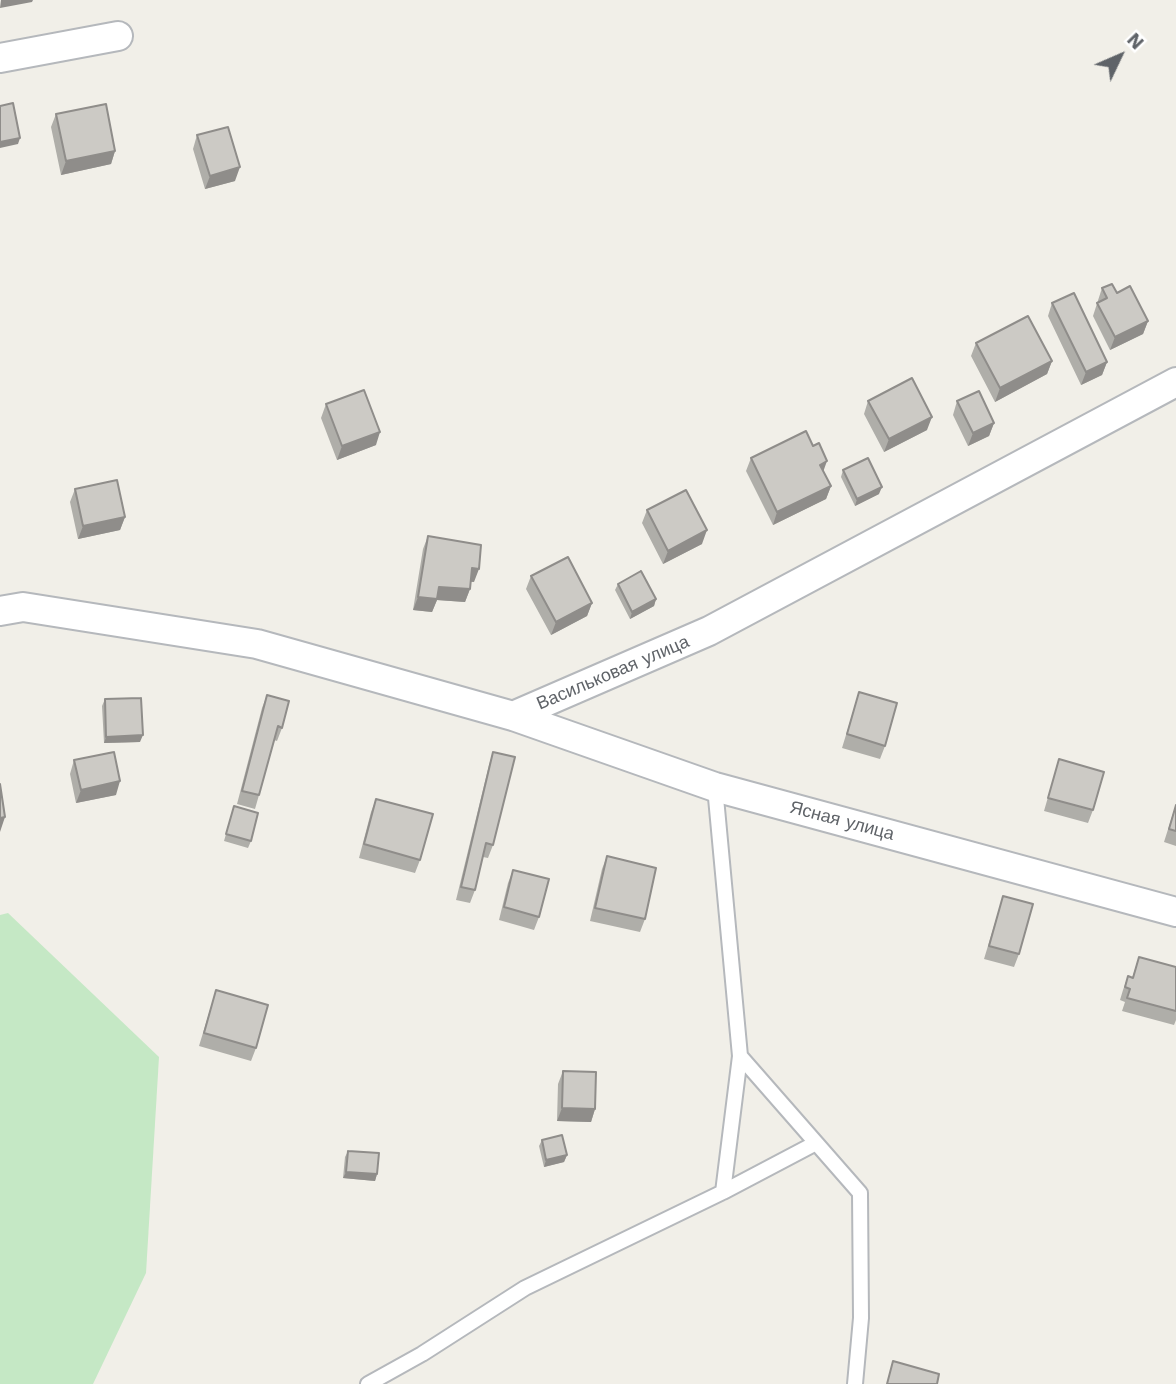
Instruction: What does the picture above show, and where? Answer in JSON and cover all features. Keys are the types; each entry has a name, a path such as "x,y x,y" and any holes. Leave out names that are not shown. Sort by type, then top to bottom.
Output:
{"street":[{"path":"0,58 118,36"},
{"name":"Васильковая улица","path":"513,716 709,631 1176,382"},
{"path":"0,611 23,607 257,644 513,716"},
{"name":"Ясная улица","path":"513,716 715,787 1176,912"}],"lane":[{"path":"715,787 740,1056 723,1192"},
{"path":"740,1056 860,1193 861,1318 855,1384"},
{"path":"368,1384 422,1354 525,1288 723,1192 816,1143"}],"green space":[{"path":"8,913 159,1057 146,1273 93,1384 0,1384 0,915"}],"building":[{"path":"13,103 20,138 0,142 0,106"},
{"path":"106,104 115,151 66,161 56,114"},
{"path":"228,127 240,167 210,176 197,135"},
{"path":"1112,284 1117,293 1130,286 1148,321 1115,337 1097,303 1107,298 1102,288"},
{"path":"1074,293 1107,362 1086,372 1052,303"},
{"path":"1028,316 1052,361 1000,388 976,343"},
{"path":"912,378 932,417 889,439 868,401"},
{"path":"364,390 380,432 342,446 326,404"},
{"path":"979,391 994,423 973,433 957,401"},
{"path":"806,431 813,446 819,443 827,461 820,465 831,486 777,512 751,458"},
{"path":"868,458 882,487 857,499 843,470"},
{"path":"117,480 125,517 83,526 75,489"},
{"path":"686,490 707,530 668,551 647,510"},
{"path":"428,536 481,545 479,569 472,568 470,589 439,587 437,599 418,597"},
{"path":"568,557 592,603 556,622 531,576"},
{"path":"641,571 656,599 632,612 618,584"},
{"path":"859,692 897,703 885,746 847,734"},
{"path":"267,695 289,701 282,728 278,726 259,795 242,791"},
{"path":"141,698 143,735 106,737 105,699"},
{"path":"114,752 120,781 81,790 74,760"},
{"path":"493,752 515,757 493,845 486,843 475,890 461,887"},
{"path":"1059,759 1104,772 1093,810 1048,798"},
{"path":"0,784 5,817 0,818"},
{"path":"376,799 433,814 420,860 364,844"},
{"path":"1176,805 1176,831 1169,829"},
{"path":"234,806 258,813 251,841 226,834"},
{"path":"607,856 656,868 645,919 595,908"},
{"path":"513,870 549,879 539,917 504,907"},
{"path":"1003,896 1033,904 1019,954 989,946"},
{"path":"1139,957 1176,967 1176,1011 1127,998 1130,989 1125,987 1128,976 1133,978"},
{"path":"216,990 268,1005 256,1048 204,1033"},
{"path":"563,1071 596,1072 595,1109 562,1108"},
{"path":"562,1135 567,1155 546,1160 542,1140"},
{"path":"348,1151 379,1153 377,1174 346,1172"},
{"path":"893,1361 939,1374 937,1384 887,1384"}]}
